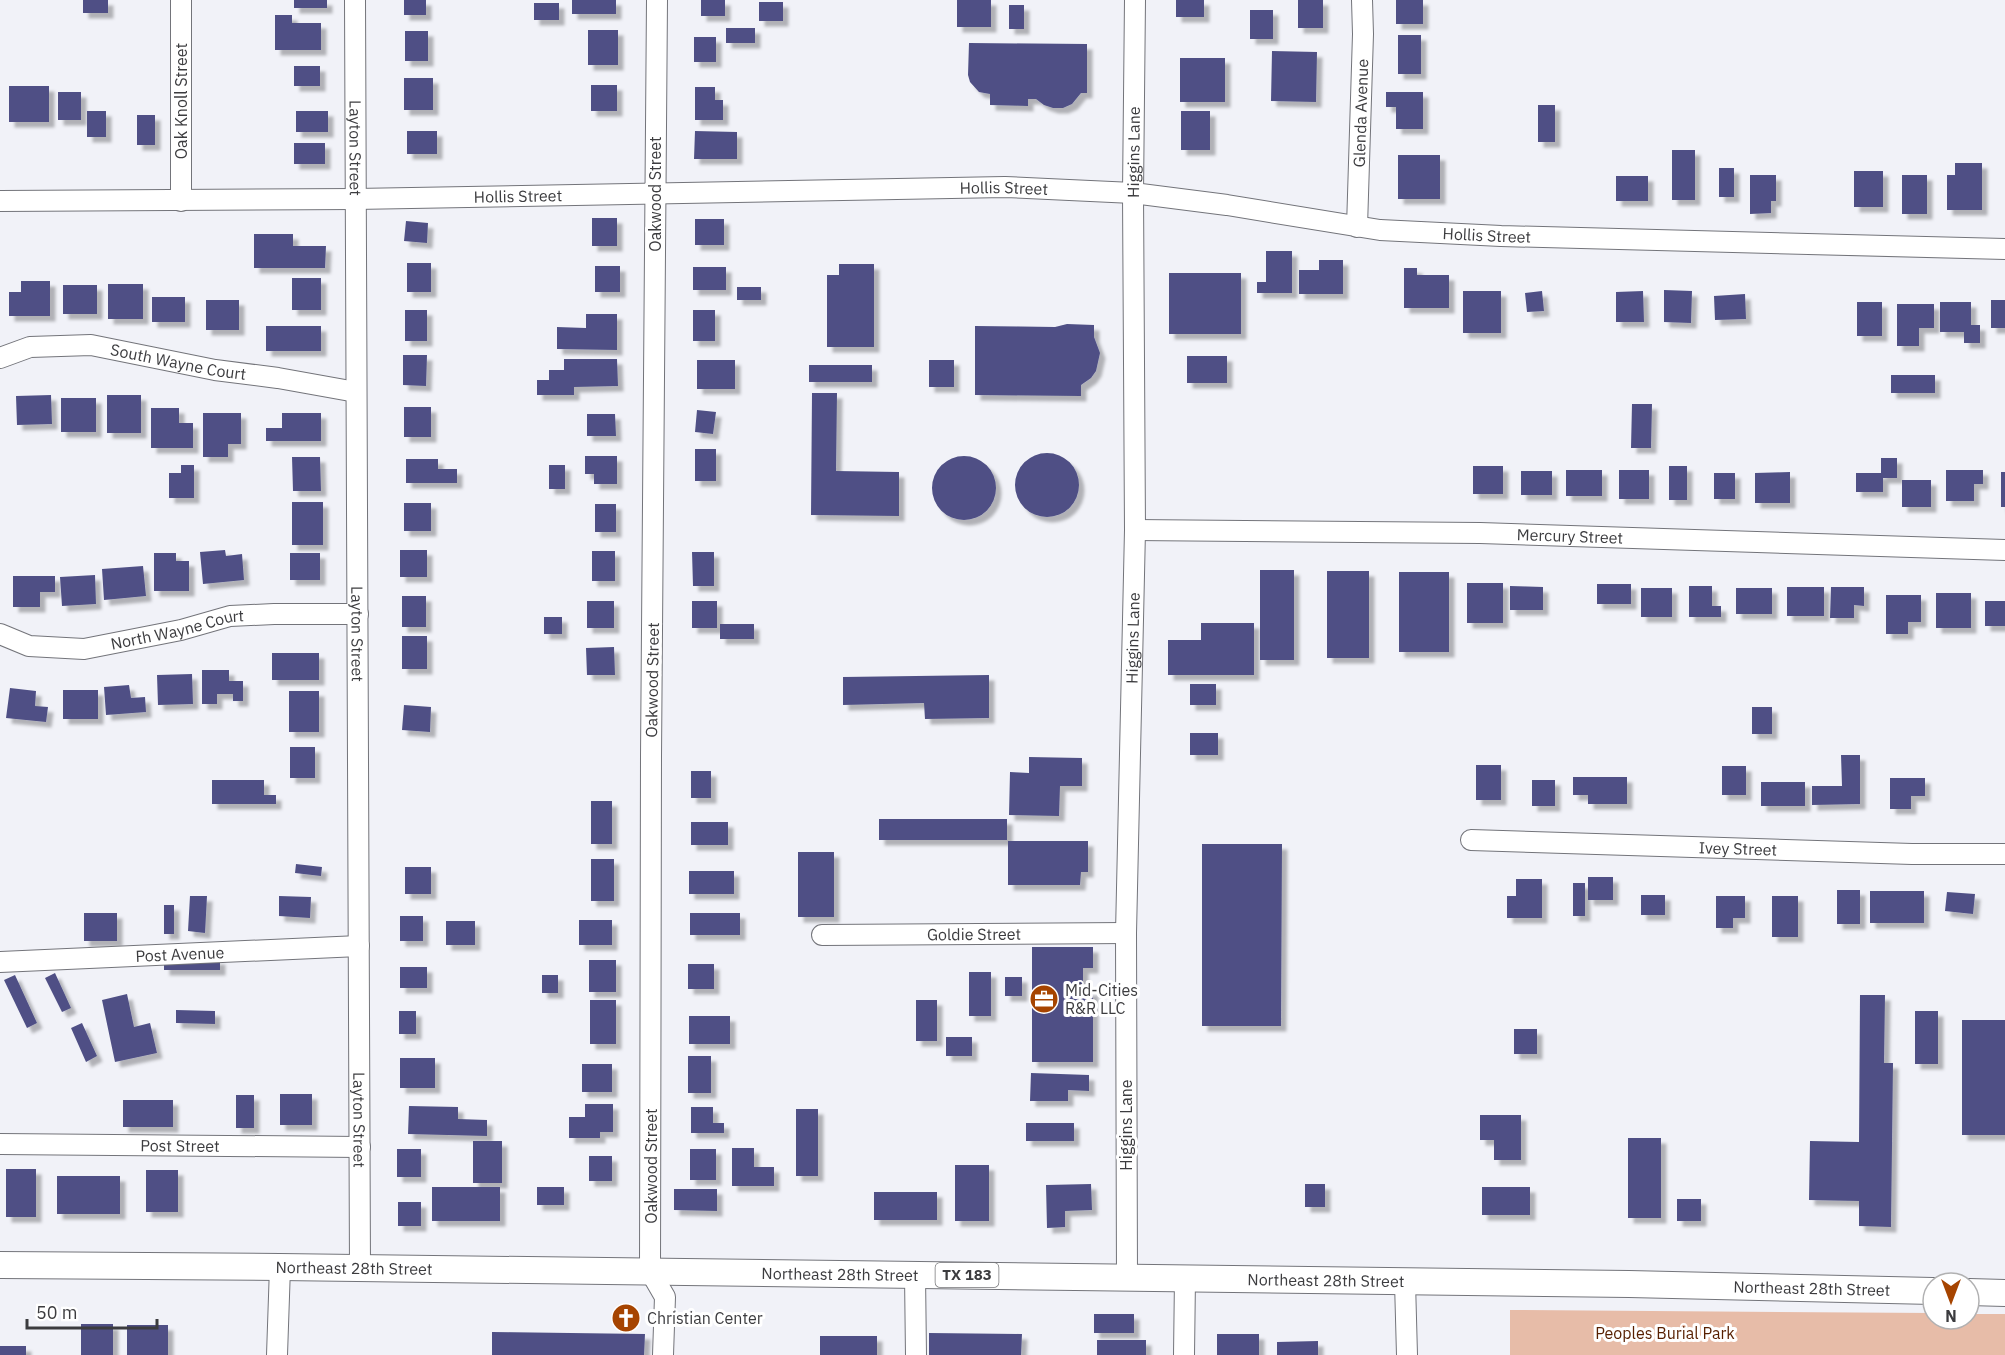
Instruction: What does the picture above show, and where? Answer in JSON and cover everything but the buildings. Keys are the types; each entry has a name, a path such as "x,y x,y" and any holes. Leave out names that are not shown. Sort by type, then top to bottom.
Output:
{"main road":[{"name":"Northeast 28th Street","path":"0,1265 1127,1277 1921,1291"},
{"path":"1981,1292 2005,1293"}],"street":[{"name":"Oak Knoll Street","path":"181,0 181,201"},
{"name":"Layton Street","path":"355,0 360,1268"},
{"name":"Oakwood Street","path":"650,1271 657,0"},
{"name":"Higgins Lane","path":"1127,1277 1126,933 1135,530 1133,193 1135,0"},
{"name":"Glenda Avenue","path":"1357,226 1362,0"},
{"name":"Hollis Street","path":"0,201 355,199 1005,187 1133,193 1227,205 1380,230 1500,236 2005,249"},
{"name":"South Wayne Court","path":"0,358 30,347 92,345 215,370 278,378 356,392"},
{"name":"Mercury Street","path":"1135,530 1480,533 2005,550"},
{"name":"North Wayne Court","path":"0,633 29,646 84,649 181,630 230,616 358,614"},
{"name":"Ivey Street","path":"1471,840 1912,854 2005,854"},
{"name":"Goldie Street","path":"822,935 1126,933"},
{"name":"Post Avenue","path":"0,962 359,946"},
{"name":"Post Street","path":"0,1144 360,1148"},
{"path":"277,1355 280,1267"},
{"path":"650,1271 665,1297 663,1355"},
{"path":"915,1275 916,1355"},
{"path":"1184,1355 1185,1278"},
{"path":"1406,1282 1407,1355"}],"green space":[{"name":"Peoples Burial Park","path":"1510,1310 1921,1313 1921,1331 1981,1331 1981,1314 2005,1314 2005,1355 1510,1355"}],"place":[{"name":"Mid-Cities R&R LLC","path":"1044,999"},
{"name":"Christian Center","path":"626,1318"}]}
